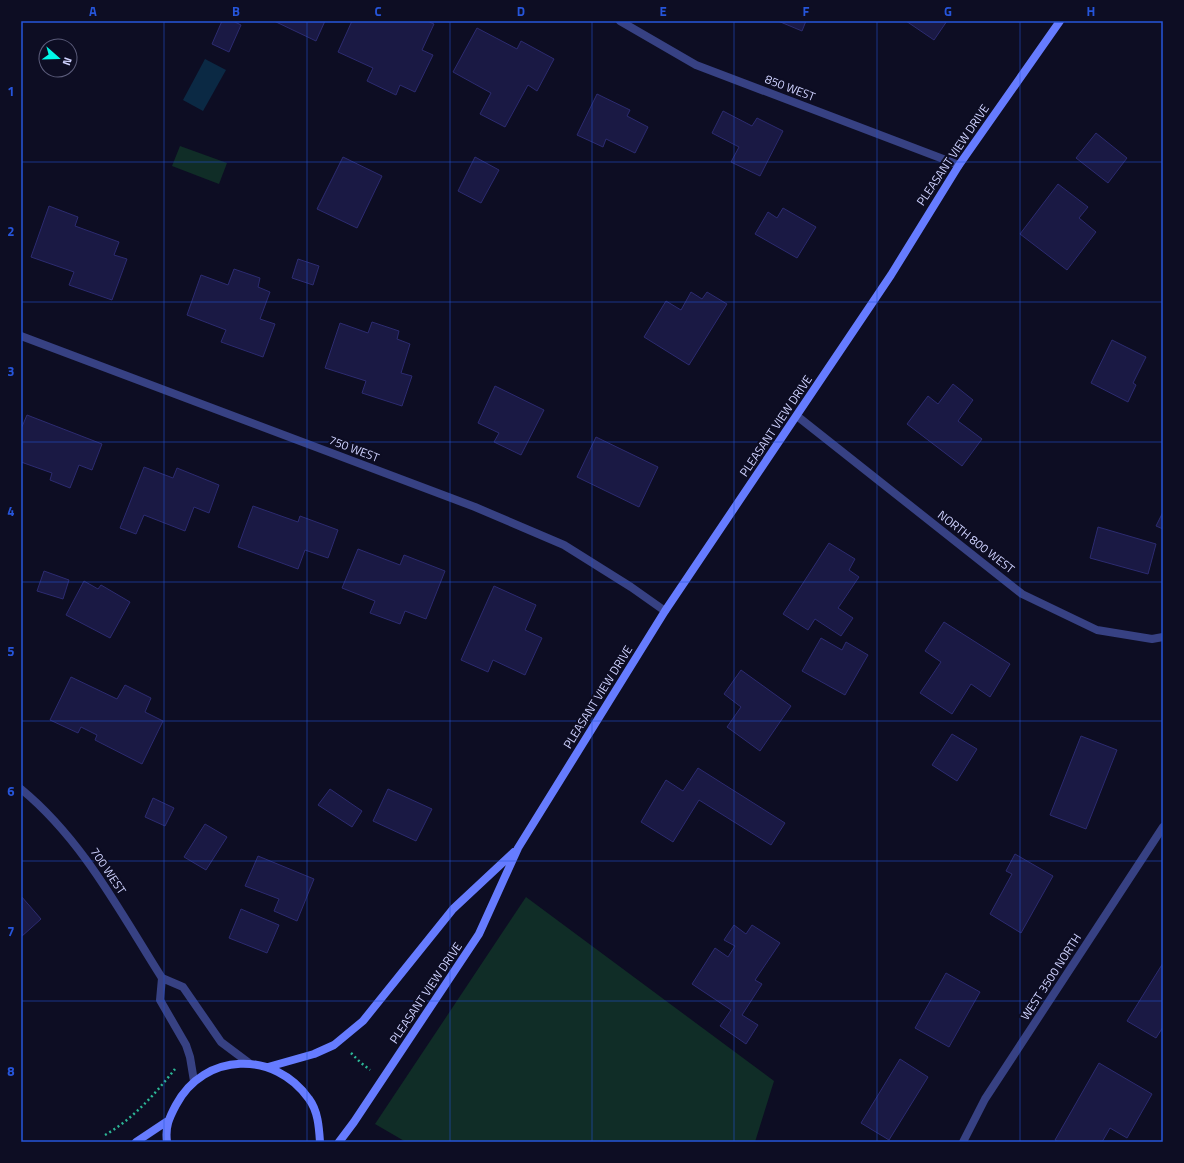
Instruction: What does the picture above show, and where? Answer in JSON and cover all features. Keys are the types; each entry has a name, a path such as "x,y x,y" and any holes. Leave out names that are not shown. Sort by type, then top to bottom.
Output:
{"main road":[{"name":"PLEASANT VIEW DRIVE","path":"338,1142 354,1122 479,934 518,848 665,612 891,275 959,165 1060,21"},
{"name":"PLEASANT VIEW DRIVE","path":"268,1067 314,1054 334,1045 363,1021 453,909 518,848"},
{"path":"136,1142 166,1122 180,1096 194,1081 212,1070 230,1064 249,1063 268,1067 291,1079 309,1099 319,1124 320,1142"},
{"path":"166,1122 167,1142"}],"street":[{"name":"850 WEST","path":"620,21 696,65 959,165"},
{"name":"750 WEST","path":"21,336 475,507 564,546 631,587 665,612"},
{"name":"NORTH 800 WEST","path":"797,416 1022,594 1097,630 1152,639 1163,637"},
{"name":"700 WEST","path":"21,789 39,804 87,858 162,978"},
{"name":"WEST 3500 NORTH","path":"962,1142 985,1098 1163,827"},
{"path":"194,1081 190,1056 186,1045 160,1000 162,978 183,987 221,1042 249,1063"}],"path":[{"path":"351,1052 373,1073"},
{"path":"105,1135 118,1128 152,1097 179,1064"}],"green space":[{"path":"180,146 227,163 219,184 172,166"},
{"path":"526,897 774,1081 755,1142 406,1142 375,1124"}],"water":[{"path":"205,59 226,70 203,111 183,100"}],"building":[{"path":"222,21 233,21 241,25 229,52 212,44"},
{"path":"274,21 325,21 316,41"},
{"path":"352,21 427,21 434,24 422,50 433,55 415,92 400,85 396,95 367,81 373,68 338,52"},
{"path":"778,21 806,21 802,31"},
{"path":"906,21 947,21 934,40"},
{"path":"477,28 517,49 521,41 554,59 537,91 528,85 505,127 480,114 491,93 453,72"},
{"path":"597,94 630,110 627,116 648,127 635,153 606,139 603,147 577,135"},
{"path":"723,111 752,126 757,118 783,131 760,176 731,162 739,147 712,133"},
{"path":"1096,133 1127,158 1108,183 1076,158"},
{"path":"343,157 382,176 357,228 317,209"},
{"path":"475,157 499,170 481,203 458,191"},
{"path":"1058,184 1088,207 1079,218 1096,232 1067,270 1020,234"},
{"path":"49,206 78,217 75,226 119,242 114,255 127,259 112,300 69,285 74,272 31,257"},
{"path":"783,208 816,227 797,258 755,234 768,212 777,218"},
{"path":"298,259 319,266 313,285 292,278"},
{"path":"234,269 260,278 258,287 270,292 260,319 275,324 263,357 221,342 226,330 187,315 201,275 228,285"},
{"path":"691,292 702,299 707,292 727,304 689,365 644,337 666,301 681,310"},
{"path":"372,322 399,331 397,339 410,344 401,373 412,376 402,406 362,393 366,381 325,368 340,323 368,333"},
{"path":"1112,340 1146,357 1133,383 1136,385 1128,402 1091,383"},
{"path":"953,384 973,400 958,421 982,439 962,466 907,424 928,396 938,404"},
{"path":"495,386 544,410 521,455 494,442 499,433 478,423"},
{"path":"27,415 102,444 92,470 79,465 70,488 50,480 52,473 21,462 21,429"},
{"path":"596,437 658,467 639,507 577,477"},
{"path":"144,467 173,478 177,468 219,485 209,513 194,507 185,531 144,515 136,534 120,528"},
{"path":"253,506 298,522 300,516 338,530 328,558 305,550 298,569 238,547"},
{"path":"1163,512 1163,529 1156,526"},
{"path":"1098,527 1156,544 1148,574 1090,558"},
{"path":"829,543 855,559 849,570 859,577 838,608 853,618 841,636 815,619 808,630 783,614"},
{"path":"358,549 400,565 404,555 445,571 426,619 405,611 400,624 370,613 375,601 342,588"},
{"path":"44,571 69,580 63,599 37,591"},
{"path":"84,581 98,589 101,585 130,602 110,638 66,615"},
{"path":"494,586 536,605 525,630 542,638 525,675 493,660 488,672 461,660"},
{"path":"944,622 1010,664 990,697 971,684 952,714 920,693 941,662 925,651"},
{"path":"821,638 842,650 846,642 868,655 845,695 802,671"},
{"path":"741,670 791,706 760,751 727,727 741,707 724,694"},
{"path":"71,677 117,699 125,685 151,698 145,712 163,721 142,764 95,740 97,735 81,727 78,733 50,720"},
{"path":"952,734 977,749 957,781 932,765"},
{"path":"1081,736 1117,750 1086,829 1050,815"},
{"path":"698,768 785,823 771,845 699,800 673,842 641,822 666,780 683,791"},
{"path":"330,789 362,811 352,827 318,805"},
{"path":"388,789 432,809 416,841 373,821"},
{"path":"153,798 174,808 165,826 145,817"},
{"path":"205,824 227,837 206,870 184,857"},
{"path":"1015,854 1053,876 1021,933 990,914 1012,874 1006,871"},
{"path":"258,856 314,879 297,921 274,911 279,899 245,886"},
{"path":"21,896 41,919 21,937"},
{"path":"241,909 279,925 267,953 229,938"},
{"path":"734,925 746,934 752,925 780,943 755,980 762,984 742,1015 758,1025 746,1044 720,1026 731,1010 692,984 715,948 728,957 735,946 724,940"},
{"path":"1163,963 1163,1027 1156,1038 1127,1021"},
{"path":"946,973 980,992 949,1047 915,1028"},
{"path":"900,1059 928,1077 889,1140 861,1123"},
{"path":"1099,1063 1152,1094 1127,1138 1110,1128 1102,1142 1059,1142 1055,1140"}]}
